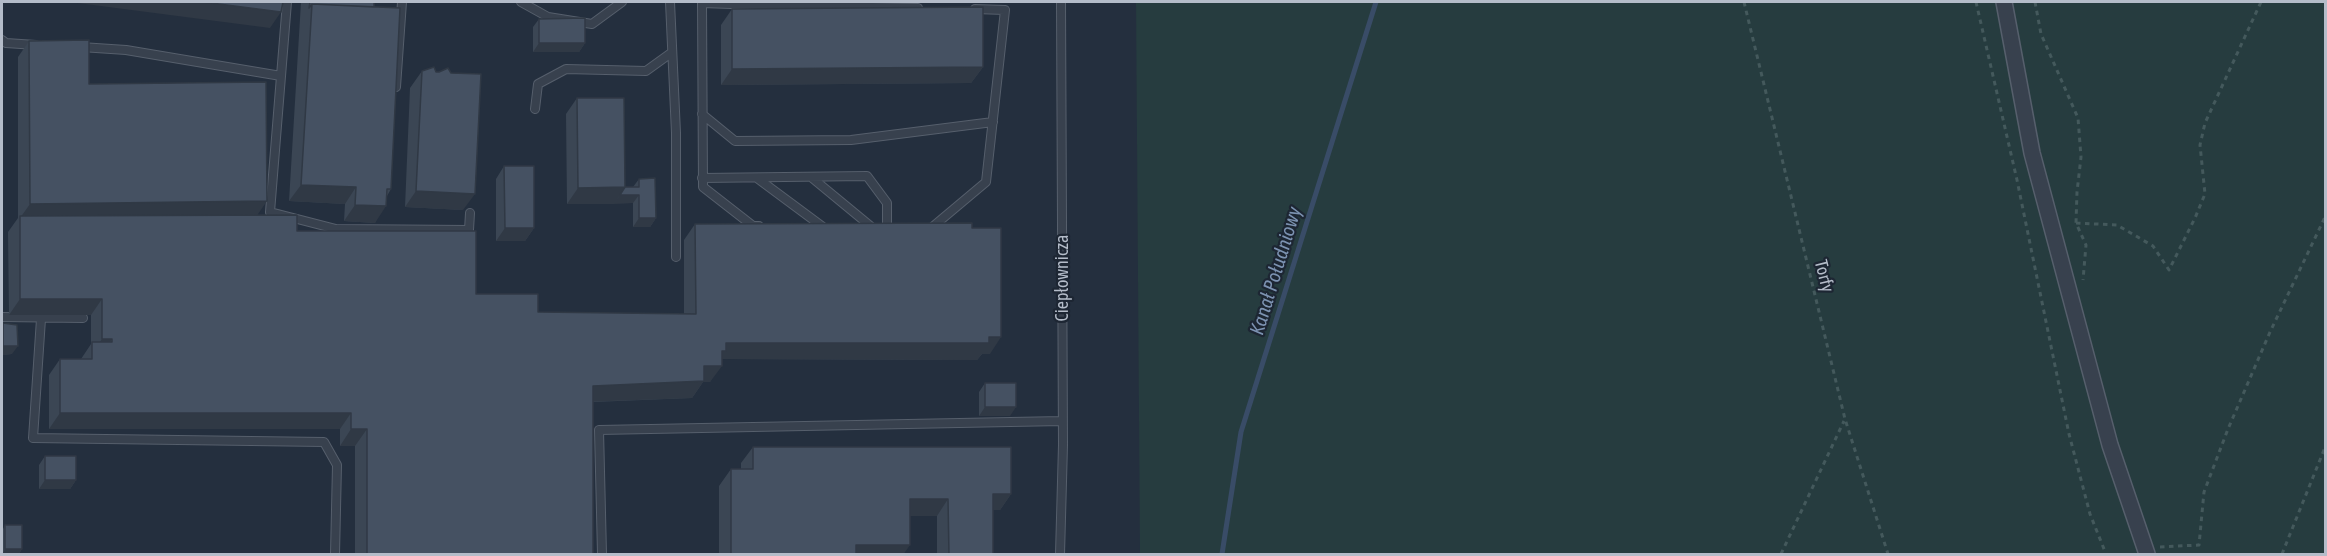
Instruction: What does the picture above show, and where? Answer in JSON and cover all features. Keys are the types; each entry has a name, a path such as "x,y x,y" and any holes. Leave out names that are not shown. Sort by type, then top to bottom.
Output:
{"street":[{"path":"2004,2 2032,153 2110,445 2145,551"}],"lane":[{"path":"287,2 270,212 336,229 447,230 469,230 470,213"},
{"path":"396,87 402,2"},
{"path":"521,2 548,17 592,24 622,2"},
{"path":"670,2 676,133 676,257"},
{"path":"765,226 753,226 703,187 702,2 921,8"},
{"name":"Ciepłownicza","path":"1060,555 1061,2"},
{"path":"918,230 928,231 986,183 1005,10 969,9"},
{"path":"2,40 6,43 50,45"},
{"path":"71,47 126,50 281,76"},
{"path":"536,109 538,84 566,69 646,71 671,53"},
{"path":"702,114 735,141 851,140 993,122"},
{"path":"702,178 867,176 887,203 886,229"},
{"path":"812,177 874,229"},
{"path":"757,178 823,228"},
{"path":"811,227 833,228"},
{"path":"854,228 897,230"},
{"path":"2,317 84,318"},
{"path":"41,319 33,438 324,442 337,465 335,555"},
{"path":"602,555 599,430 1062,422"}],"path":[{"name":"Torfy","path":"1744,2 1845,419 1888,555"},
{"path":"1976,2 2017,180 2069,435 2090,514 2106,555"},
{"path":"2035,2 2041,34 2078,118 2081,157 2076,223 2086,245 2084,276 2072,303"},
{"path":"2076,223 2117,225 2154,246 2169,270 2205,194 2200,146 2205,123 2261,2"},
{"path":"2145,551 2199,545 2204,492 2220,450 2270,332 2325,215"},
{"path":"1781,555 1845,419"},
{"path":"2282,555 2325,445"}],"green space":[{"path":"1136,2 2325,2 2325,554 1140,554"}],"building":[{"path":"203,2 283,2 281,12"},
{"path":"310,2 374,2 374,7 312,4 309,8"},
{"path":"312,4 400,8 391,189 387,189 386,206 355,205 356,187 301,185"},
{"path":"983,7 983,67 732,69 732,9"},
{"path":"585,18 585,43 539,43 539,19"},
{"path":"89,40 89,84 266,82 267,201 30,204 29,41"},
{"path":"434,67 436,72 448,68 451,73 481,74 475,194 416,191 422,71"},
{"path":"577,98 624,98 625,187 578,188"},
{"path":"504,166 534,166 534,228 505,228"},
{"path":"655,178 656,218 639,218 639,195 620,195 625,187 639,187 639,179"},
{"path":"297,215 297,231 476,231 476,294 538,294 538,312 696,314 695,224 972,223 972,228 1001,228 1001,337 989,337 989,343 726,343 726,351 722,351 722,366 704,366 704,381 593,386 593,555 367,555 367,429 351,429 351,413 60,413 60,359 92,359 92,342 112,342 112,339 102,339 102,299 20,299 20,216"},
{"path":"3,323 17,325 18,346 3,346"},
{"path":"985,383 1016,383 1016,407 985,407"},
{"path":"753,447 1011,447 1011,494 993,494 993,555 949,555 948,499 910,499 910,545 856,545 856,555 731,555 731,469 753,469"},
{"path":"45,456 76,456 76,480 45,480"},
{"path":"5,525 22,525 22,549 5,549"}],"waterway":[{"name":"Kanał Południowy","path":"1222,554 1241,432 1376,2"}]}
